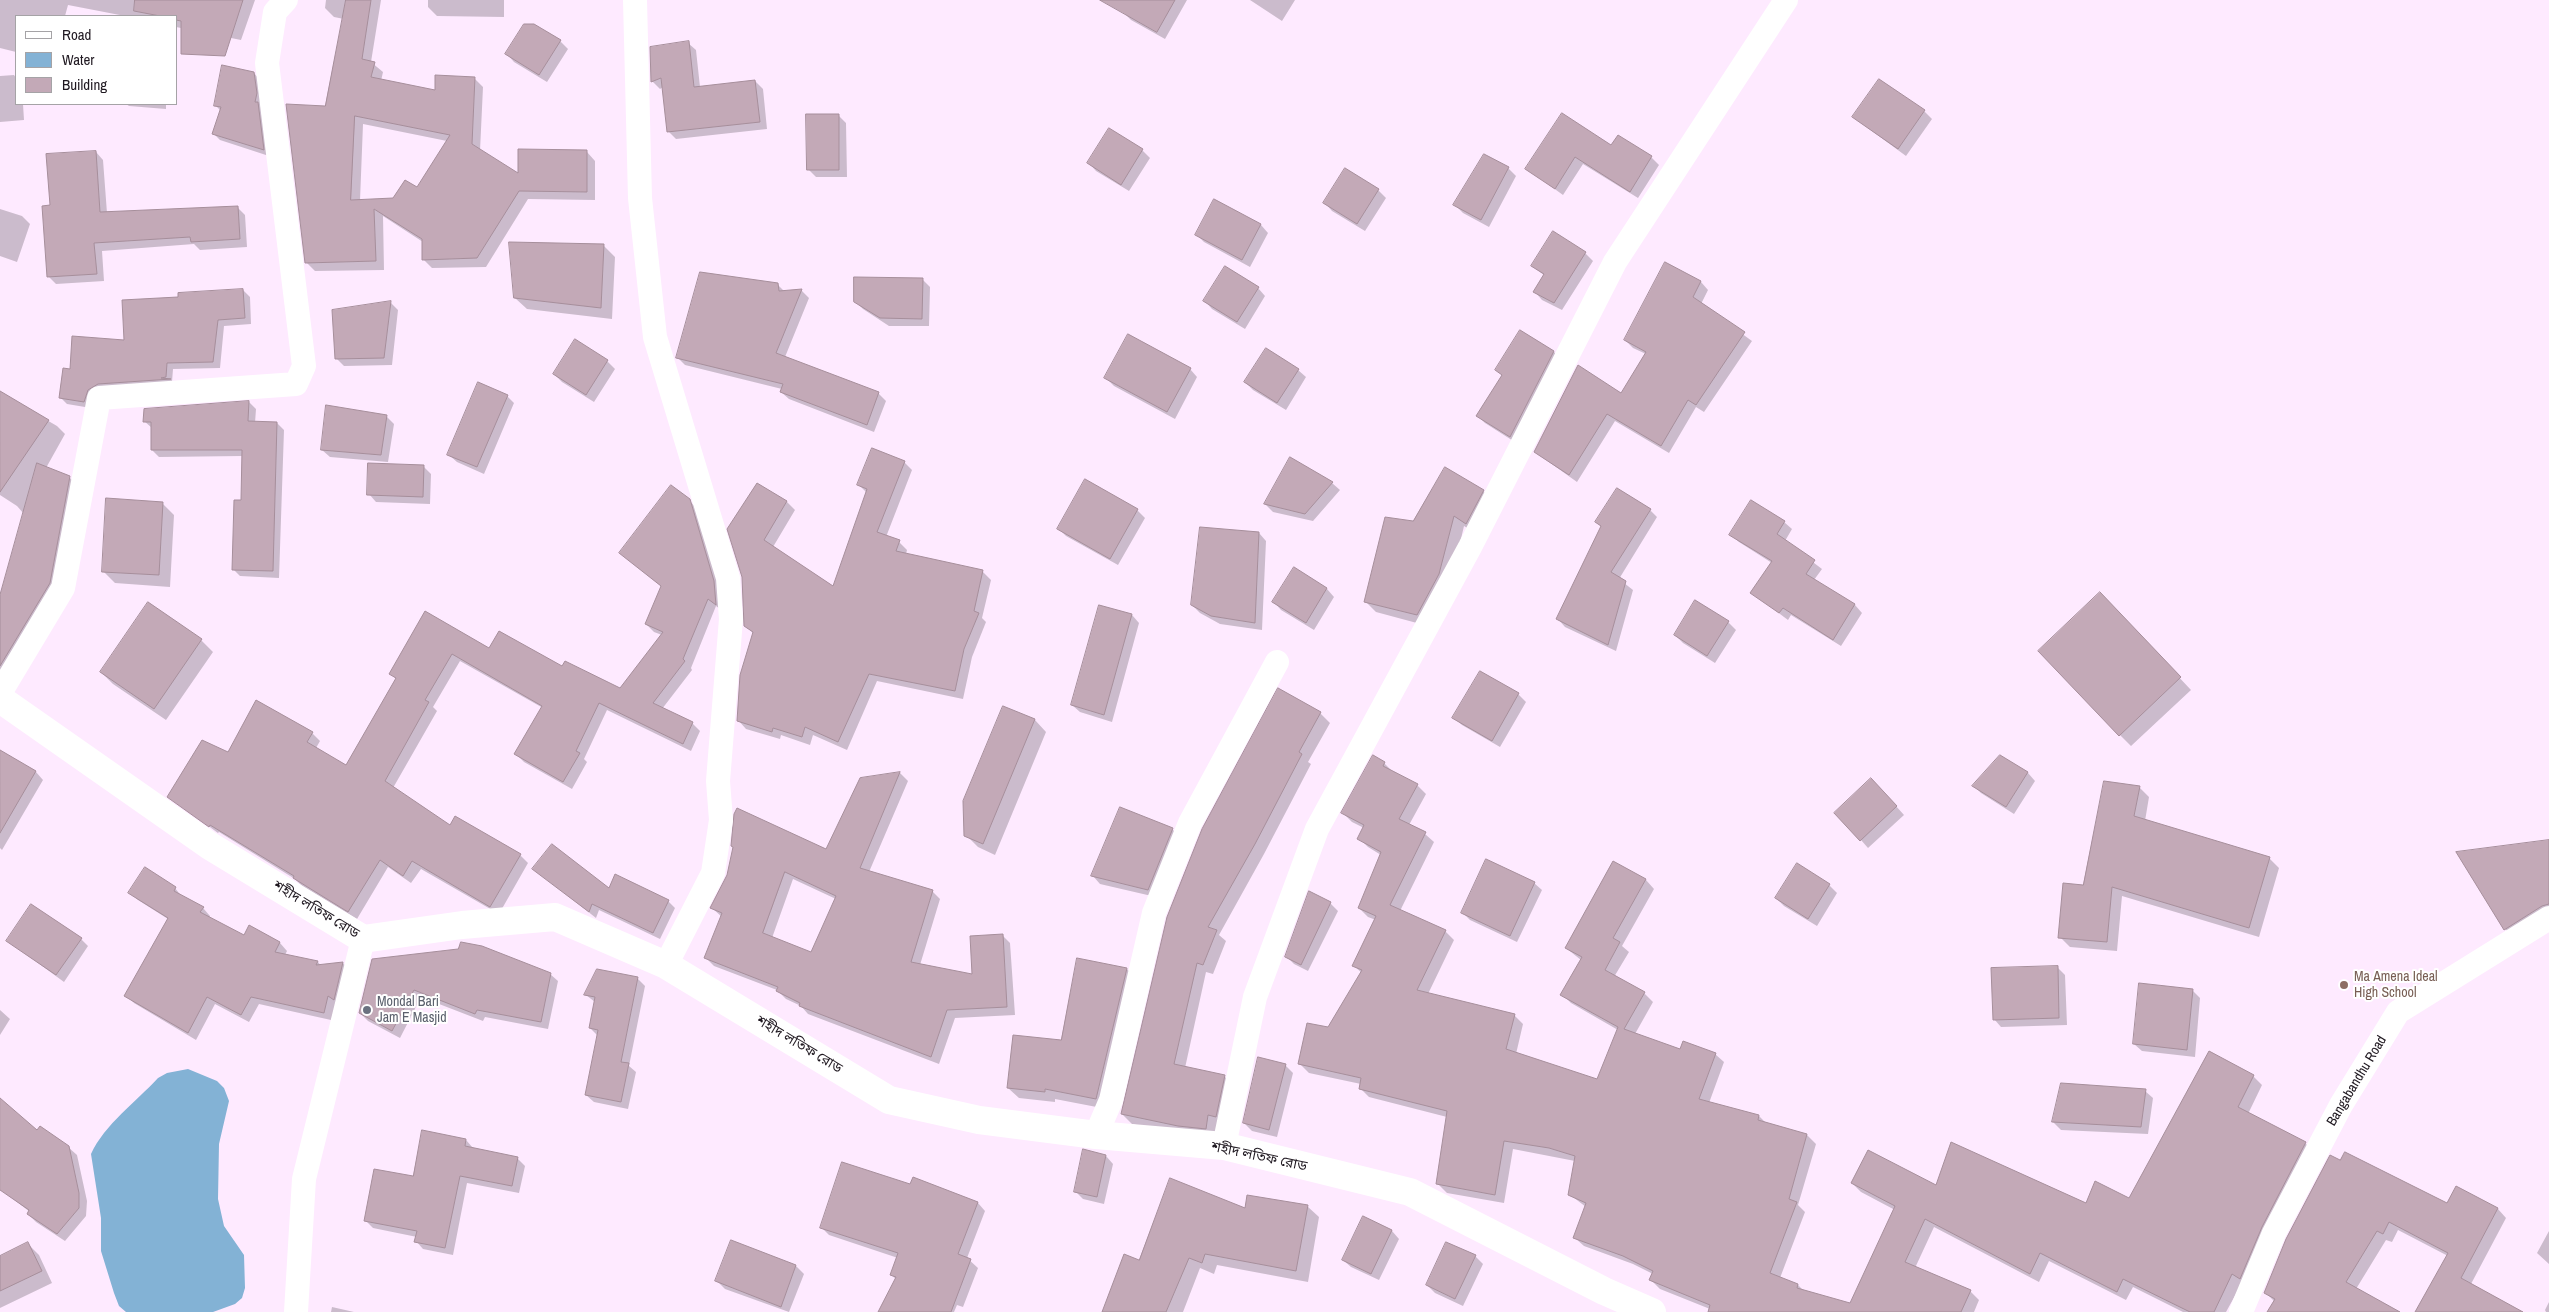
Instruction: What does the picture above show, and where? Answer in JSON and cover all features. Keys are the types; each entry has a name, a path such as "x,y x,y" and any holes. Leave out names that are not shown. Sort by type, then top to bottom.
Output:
{"street":[{"path":"0,693 63,588 99,398 296,384 304,366 266,64 275,12 286,0"},
{"path":"635,0 640,198 655,337 728,578 731,619 718,781 721,820 713,873 666,965"},
{"path":"1224,1146 1255,996 1317,829 1470,547 1615,262 1786,0"},
{"path":"1096,1136 1111,1100 1154,913 1190,823 1277,662"},
{"name":"শহীদ লতিফ রোড","path":"0,699 210,846 363,939 462,925 555,917 666,965 889,1100 979,1120 1096,1136 1224,1146 1410,1192 1604,1292 1652,1312"},
{"name":"Bangabandhu Road","path":"2241,1312 2283,1216 2341,1105 2398,1012 2549,918"},
{"path":"296,1312 304,1179 363,939"}],"water":[{"path":"188,1069 217,1081 224,1088 229,1101 219,1144 218,1199 224,1226 244,1255 245,1288 242,1298 235,1304 213,1312 126,1312 119,1306 101,1251 101,1218 91,1154 104,1133 158,1078 167,1073"}],"building":[{"path":"135,0 243,0 225,56 181,54 181,21 178,20 178,15 155,15 134,11"},
{"path":"346,0 371,0 362,59 375,62 371,77 435,90 435,75 475,77 472,144 518,173 518,149 587,150 587,192 519,191 477,258 422,260 422,239 374,209 376,261 305,263 286,104 325,106","holes":["355,116 450,135 417,187 405,180 393,198 351,200"]},
{"path":"1100,0 1175,0 1157,32"},
{"path":"524,24 534,24 561,40 539,75 505,54"},
{"path":"689,41 694,87 755,80 760,122 667,132 661,78 651,82 650,47"},
{"path":"222,65 254,72 257,93 255,102 258,102 264,150 212,134 221,107 214,106"},
{"path":"1879,79 1925,110 1898,149 1852,117"},
{"path":"1562,113 1611,145 1618,135 1652,156 1630,192 1575,157 1555,189 1525,169"},
{"path":"806,114 839,114 839,170 807,170"},
{"path":"1109,128 1143,149 1121,185 1087,163"},
{"path":"96,151 100,212 238,206 240,239 191,242 190,237 94,243 97,274 47,277 42,206 50,205 46,154"},
{"path":"1484,154 1509,167 1481,220 1453,205"},
{"path":"1345,168 1379,189 1357,224 1323,203"},
{"path":"1214,199 1261,224 1242,260 1195,235"},
{"path":"1553,231 1586,252 1554,303 1533,292 1544,274 1531,266"},
{"path":"509,242 604,244 601,308 514,298"},
{"path":"1665,262 1701,281 1693,297 1745,332 1696,405 1688,400 1661,446 1607,414 1569,475 1534,452 1578,365 1621,393 1646,352 1624,340"},
{"path":"1225,266 1259,287 1237,322 1203,301"},
{"path":"700,272 778,283 779,291 802,289 776,353 879,392 867,425 780,392 783,384 676,358"},
{"path":"854,277 923,278 922,319 880,318 854,302"},
{"path":"243,289 245,318 218,320 213,362 167,363 166,377 161,378 171,379 98,384 88,390 84,402 59,398 63,368 70,369 72,336 124,340 122,300 178,297 178,293"},
{"path":"391,301 384,358 335,359 332,310"},
{"path":"1520,330 1554,351 1510,437 1476,416 1502,375 1495,370"},
{"path":"1128,334 1191,368 1167,412 1104,378"},
{"path":"575,339 608,360 586,395 553,374"},
{"path":"1266,348 1299,369 1277,403 1244,382"},
{"path":"478,382 508,395 477,467 447,455"},
{"path":"0,391 49,420 0,492"},
{"path":"249,401 248,421 277,422 273,571 232,570 234,500 241,500 242,450 151,450 151,422 143,422 144,409"},
{"path":"326,405 387,415 381,455 321,450"},
{"path":"872,448 905,461 877,532 900,540 896,551 983,570 974,611 979,613 964,649 955,691 869,674 838,742 805,727 802,737 773,728 772,732 737,721 740,675 753,632 744,626 742,577 727,529 757,483 787,501 764,540 833,586 867,489 857,485"},
{"path":"1290,457 1333,482 1305,514 1264,504"},
{"path":"37,463 70,476 50,583 0,666 0,595"},
{"path":"368,463 424,465 423,497 367,495"},
{"path":"1445,467 1484,490 1466,524 1454,516 1439,574 1417,615 1364,602 1385,517 1413,521"},
{"path":"1085,479 1138,509 1110,559 1057,529"},
{"path":"671,485 690,499 714,581 716,605 708,599 683,659 685,661 653,703 693,722 683,744 599,703 576,751 580,753 563,782 514,754 542,706 452,654 425,700 429,702 385,781 450,825 455,816 521,854 490,907 412,861 403,876 380,860 348,912 293,878 294,876 210,825 209,827 167,797 202,740 228,752 256,700 313,732 307,742 346,765 396,678 389,674 425,611 489,648 499,631 562,666 565,661 620,688 663,632 645,624 661,586 619,553"},
{"path":"1617,488 1651,509 1611,572 1626,581 1608,645 1556,619 1601,526 1595,522"},
{"path":"106,498 163,502 159,575 102,572"},
{"path":"1751,500 1785,521 1777,534 1815,560 1806,574 1855,604 1833,640 1783,608 1779,613 1750,593 1772,561 1729,535"},
{"path":"1200,527 1259,532 1255,623 1211,616 1191,605"},
{"path":"1294,567 1327,588 1306,623 1272,602"},
{"path":"2100,592 2181,677 2119,736 2038,651"},
{"path":"1695,600 1729,621 1707,656 1674,635"},
{"path":"148,602 202,639 154,709 100,672"},
{"path":"1099,605 1132,614 1104,715 1071,705"},
{"path":"1480,671 1519,693 1492,741 1452,718"},
{"path":"1278,688 1321,712 1299,752 1302,754 1255,844 1208,927 1217,930 1203,965 1197,963 1174,1064 1225,1075 1216,1117 1208,1115 1206,1129 1178,1126 1121,1114 1167,917 1202,829"},
{"path":"1003,706 1035,719 983,844 964,836 963,801"},
{"path":"0,750 36,771 0,833"},
{"path":"1373,755 1385,762 1383,766 1418,784 1399,819 1426,832 1390,905 1446,930 1417,990 1515,1014 1506,1049 1597,1079 1618,1027 1560,995 1582,957 1565,948 1613,861 1646,879 1613,938 1620,942 1605,970 1645,992 1624,1029 1680,1049 1683,1041 1716,1053 1699,1099 1759,1115 1758,1120 1807,1134 1789,1199 1797,1202 1770,1273 1798,1284 1797,1288 1850,1303 1895,1206 1851,1183 1868,1150 1936,1185 1951,1142 2086,1203 2095,1181 2129,1198 2209,1051 2254,1075 2238,1107 2306,1142 2262,1227 2240,1279 2232,1274 2214,1312 2190,1312 2123,1279 2117,1292 2040,1253 2030,1274 1925,1219 1905,1262 1971,1290 1961,1312 1708,1312 1710,1305 1649,1280 1653,1271 1623,1256 1573,1238 1586,1203 1568,1195 1575,1156 1549,1148 1504,1141 1495,1195 1436,1184 1447,1111 1359,1089 1361,1078 1298,1064 1307,1023 1328,1027 1362,970 1352,966 1376,916 1358,908 1381,852 1357,839 1364,825 1341,813"},
{"path":"2000,755 2028,772 2006,807 1972,786"},
{"path":"900,772 860,868 933,890 911,962 972,974 970,936 1003,934 1007,1007 947,1010 931,1057 799,1006 800,1003 776,991 778,987 704,958 722,913 710,908 727,875 733,847 731,846 734,814 737,808 826,849 860,778","holes":["785,872 836,896 811,952 763,933"]},
{"path":"1871,778 1897,806 1860,841 1834,813"},
{"path":"2104,781 2140,786 2134,816 2270,857 2249,928 2112,887 2107,942 2058,938 2063,883 2083,885"},
{"path":"1120,807 1173,828 1148,890 1091,876"},
{"path":"2549,840 2549,904 2542,906 2504,930 2456,852"},
{"path":"552,844 609,888 615,874 669,900 653,933 592,904 589,912 532,869"},
{"path":"1486,859 1535,882 1510,936 1461,913"},
{"path":"1797,863 1830,884 1808,919 1775,898"},
{"path":"145,867 176,887 174,891 204,907 200,912 244,935 249,925 280,942 275,952 318,961 316,965 343,962 334,1000 328,996 324,1013 251,997 241,1015 207,997 188,1033 124,996 168,918 128,893"},
{"path":"1309,891 1331,902 1301,965 1285,957"},
{"path":"31,904 82,938 56,975 6,941"},
{"path":"461,942 482,946 551,973 541,1022 477,1010 475,1014 414,990 392,1031 359,1013 372,959 458,949"},
{"path":"1077,958 1127,968 1096,1099 1045,1089 1045,1092 1007,1088 1013,1035 1061,1040"},
{"path":"2058,966 2059,1018 1993,1020 1991,968"},
{"path":"597,969 638,977 621,1062 629,1063 621,1102 585,1095 598,1030 589,1028 595,997 584,995"},
{"path":"2139,983 2193,989 2187,1050 2133,1044"},
{"path":"1258,1057 1286,1064 1269,1130 1243,1123"},
{"path":"2061,1083 2146,1089 2141,1127 2052,1122"},
{"path":"0,1098 37,1130 40,1126 69,1146 79,1193 79,1208 57,1234 27,1214 29,1210 0,1190"},
{"path":"422,1130 466,1139 465,1146 518,1157 512,1186 460,1176 445,1248 414,1242 417,1231 364,1221 374,1169 413,1176"},
{"path":"1083,1149 1106,1155 1097,1197 1074,1192"},
{"path":"2345,1152 2447,1203 2456,1186 2498,1208 2461,1278 2523,1312 2415,1312 2448,1253 2389,1222 2383,1234 2377,1231 2346,1282 2400,1312 2267,1312 2275,1299 2264,1293 2286,1239 2330,1155 2340,1160"},
{"path":"842,1162 910,1184 913,1177 978,1202 958,1254 971,1259 951,1312 878,1312 896,1277 890,1275 898,1253 820,1228"},
{"path":"1170,1178 1245,1208 1247,1195 1308,1205 1296,1271 1205,1254 1202,1263 1189,1258 1166,1312 1102,1312 1124,1254 1139,1260"},
{"path":"1363,1216 1392,1230 1371,1274 1342,1260"},
{"path":"731,1240 796,1265 781,1307 715,1281"},
{"path":"28,1242 42,1271 0,1291 0,1256"},
{"path":"1446,1242 1476,1255 1455,1299 1426,1285"}],"place":[{"name":"Ma Amena Ideal High School","path":"2344,985"},
{"name":"Mondal Bari Jam E Masjid","path":"367,1010"}]}
